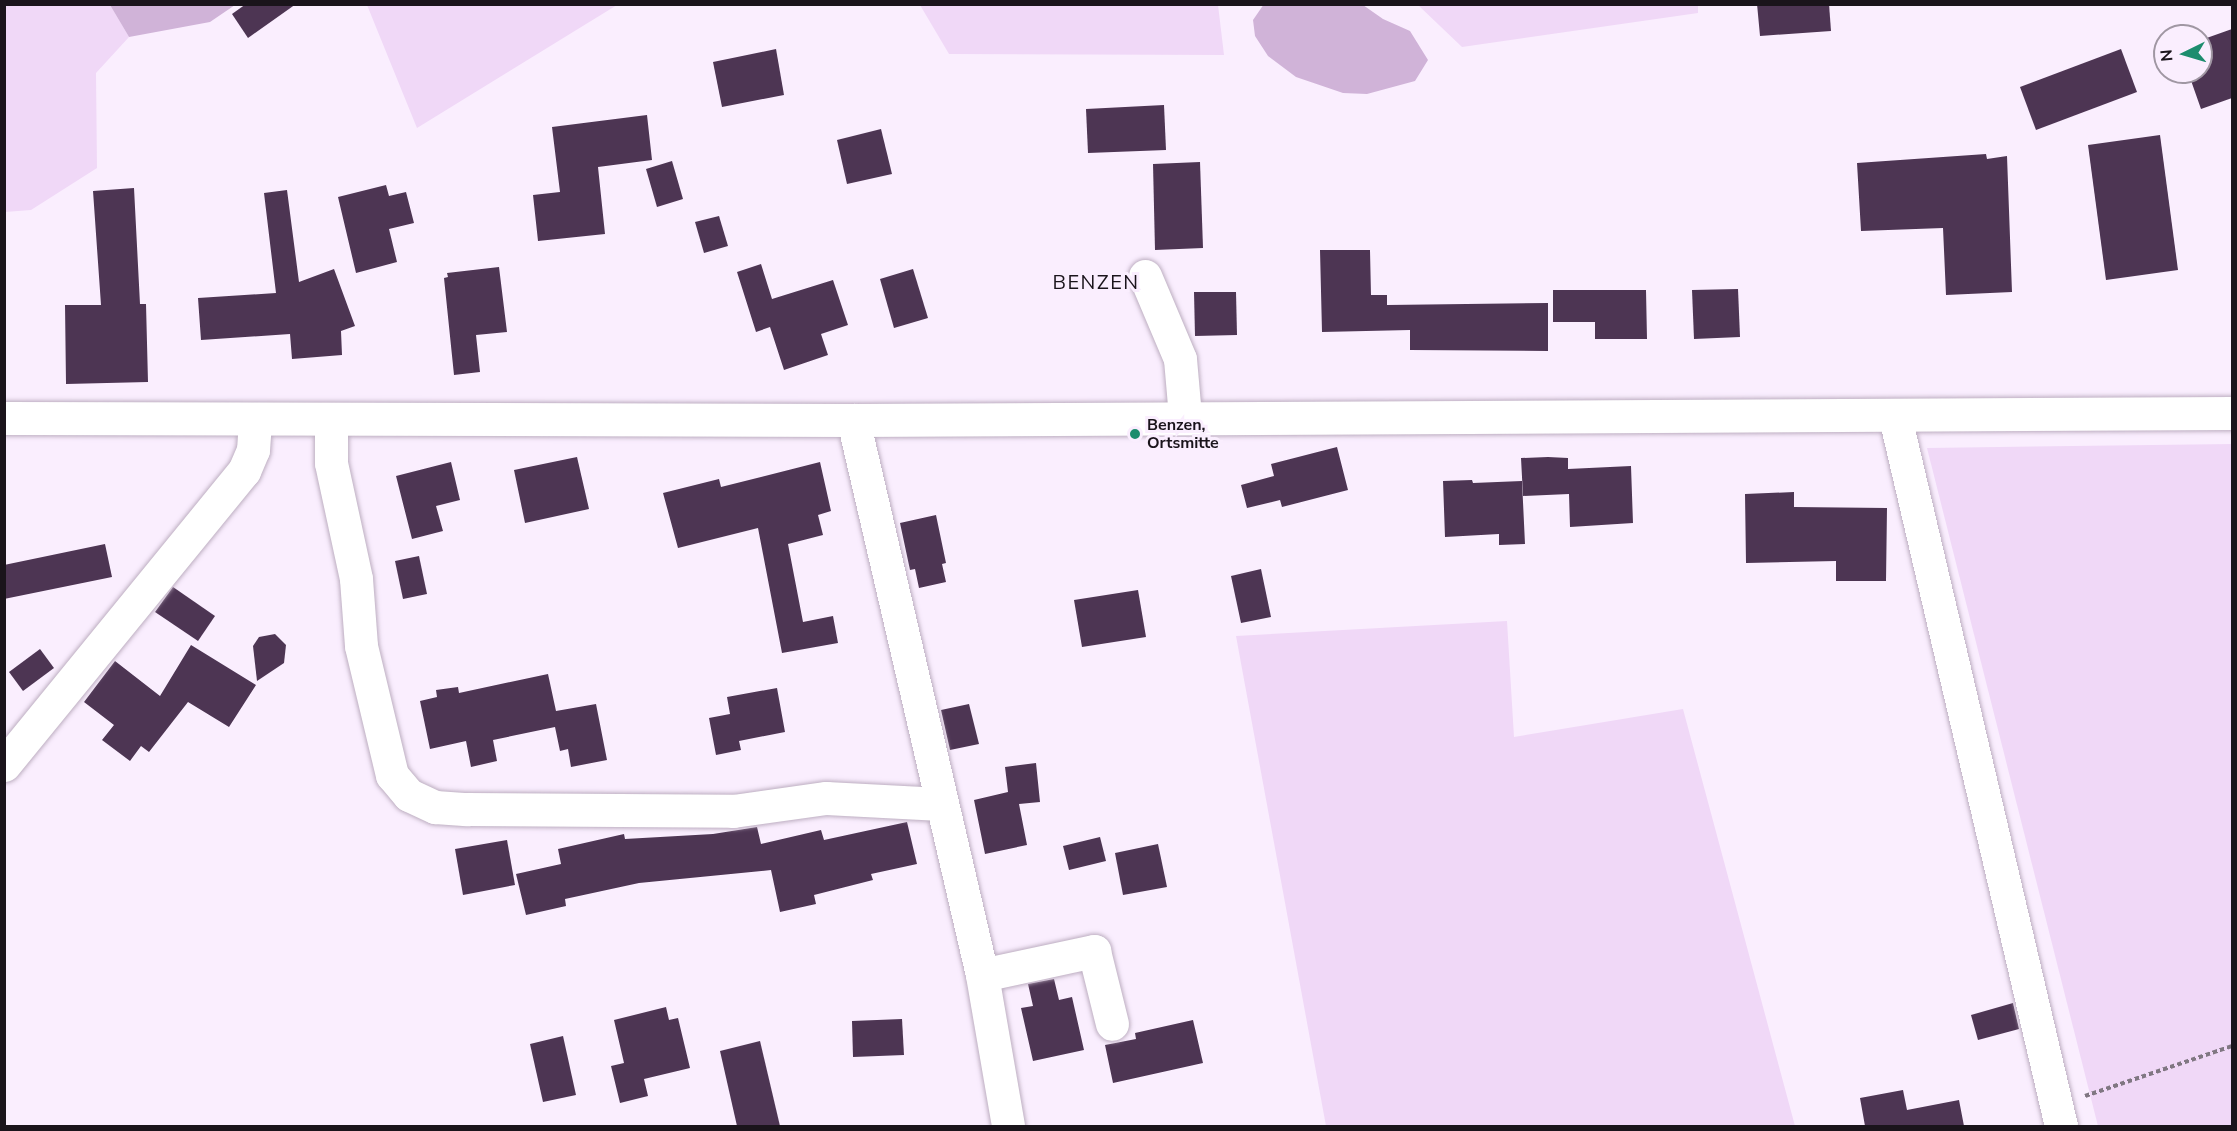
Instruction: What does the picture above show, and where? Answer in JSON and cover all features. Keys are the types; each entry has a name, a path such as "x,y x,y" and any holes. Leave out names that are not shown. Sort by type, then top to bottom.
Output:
{"street":[{"path":"1145,276 1180,360 1185,416"},
{"path":"4,418 255,421 853,420 1185,416 1895,417 2232,413"},
{"path":"1895,417 2058,1116"},
{"path":"331,420 331,463 356,579 361,646 392,775 409,795 435,807 467,809 733,811 826,798 941,804"},
{"path":"853,420 982,975 1008,1126"},
{"path":"4,765 244,471 253,450 255,421"},
{"path":"982,975 1094,951 1112,1024"}],"path":[{"path":"2058,1116 2232,1046"}],"shaded area":[{"path":"5,4 110,5 129,37 96,73 97,168 31,210 5,212"},
{"path":"1264,4 1363,5 1383,19 1410,31 1428,60 1415,81 1367,94 1343,93 1296,77 1268,56 1255,36 1253,20"},
{"path":"1698,4 1698,13 1462,47 1418,5"},
{"path":"110,5 235,5 210,22 129,37"},
{"path":"367,5 617,5 417,128"},
{"path":"920,5 1218,5 1224,55 949,54"},
{"path":"2232,444 2232,1126 2098,1126 1927,448"},
{"path":"1507,621 1514,737 1683,709 1795,1126 1326,1126 1236,636"}],"building":[{"path":"246,4 296,4 248,38 232,14"},
{"path":"1757,4 1829,4 1831,31 1760,36"},
{"path":"2232,29 2232,98 2201,109 2192,84 2213,84 2213,36"},
{"path":"776,49 784,95 722,107 713,62"},
{"path":"2121,49 2137,92 2036,130 2020,87"},
{"path":"1164,105 1166,150 1088,153 1086,109"},
{"path":"647,115 652,160 598,167 605,234 538,241 533,195 560,192 552,127"},
{"path":"881,129 892,174 847,184 837,140"},
{"path":"2160,135 2178,270 2106,280 2088,145"},
{"path":"1986,154 1987,159 2007,156 2012,292 1946,295 1943,228 1861,231 1857,163"},
{"path":"672,161 683,199 657,207 646,169"},
{"path":"1200,162 1203,248 1155,250 1153,164"},
{"path":"386,185 389,196 406,192 414,223 389,229 397,262 356,273 338,197"},
{"path":"134,188 140,304 146,304 148,382 66,384 65,305 101,305 93,191"},
{"path":"287,190 299,282 334,269 355,326 341,331 342,355 292,359 290,334 201,340 198,298 276,293 264,193"},
{"path":"719,216 728,246 704,253 695,222"},
{"path":"1320,250 1370,250 1371,295 1387,295 1387,305 1548,303 1548,351 1410,350 1410,330 1322,332"},
{"path":"761,264 772,299 833,280 848,325 821,334 828,355 784,370 770,327 756,332 737,272"},
{"path":"499,267 507,332 476,335 480,372 454,375 444,278 448,277 447,273"},
{"path":"913,269 928,318 894,328 880,279"},
{"path":"1738,289 1740,337 1694,339 1692,290"},
{"path":"1553,290 1646,290 1647,339 1595,339 1595,322 1553,322"},
{"path":"1194,292 1236,292 1237,335 1195,336"},
{"path":"1337,447 1348,490 1282,507 1280,500 1247,508 1241,485 1274,476 1271,464"},
{"path":"577,457 589,509 525,523 514,470"},
{"path":"1521,458 1568,458 1568,469 1631,466 1633,523 1570,527 1569,494 1523,496"},
{"path":"451,462 460,500 436,506 443,531 412,539 396,476"},
{"path":"820,462 831,511 818,515 823,535 788,544 803,622 833,616 838,643 782,653 758,528 678,548 663,493 719,479 721,487"},
{"path":"1472,480 1473,483 1522,481 1525,544 1499,545 1499,534 1445,537 1443,481"},
{"path":"1794,492 1794,507 1887,508 1886,581 1836,581 1836,561 1746,563 1745,494"},
{"path":"936,515 946,563 942,564 946,582 919,588 915,569 910,570 900,523"},
{"path":"105,544 112,577 4,599 4,565"},
{"path":"419,556 427,594 403,599 395,561"},
{"path":"1261,569 1271,617 1241,623 1231,576"},
{"path":"173,587 215,616 198,641 155,612"},
{"path":"1138,590 1146,637 1082,647 1074,600"},
{"path":"275,634 286,645 284,663 257,681 253,646 259,637"},
{"path":"191,645 256,685 229,727 188,702 149,752 141,746 130,761 102,740 114,725 84,702 115,661 160,696"},
{"path":"40,649 54,668 23,691 9,672"},
{"path":"548,674 556,711 596,704 607,760 571,767 568,749 560,751 555,727 493,740 497,761 471,767 466,741 430,749 420,701 437,697 436,690 458,687 459,693"},
{"path":"777,688 785,732 739,741 741,750 716,755 709,718 730,714 727,697"},
{"path":"969,704 979,744 950,750 941,710"},
{"path":"1036,763 1040,802 1019,804 1027,845 985,854 974,800 1008,792 1005,767"},
{"path":"907,822 917,864 871,874 873,880 814,895 816,904 780,912 771,870 639,883 565,899 566,906 526,915 516,874 561,864 558,849 624,834 625,839 713,834 757,827 761,844 821,830 824,840"},
{"path":"1100,837 1106,861 1069,870 1063,846"},
{"path":"507,840 515,885 463,895 455,849"},
{"path":"1158,844 1167,887 1123,895 1115,853"},
{"path":"1054,979 1059,1000 1072,997 1084,1050 1033,1061 1021,1008 1033,1006 1028,984"},
{"path":"2013,1003 2019,1029 1978,1040 1971,1015"},
{"path":"666,1007 669,1020 678,1018 690,1068 644,1079 648,1096 620,1103 611,1066 624,1063 614,1020"},
{"path":"902,1019 904,1055 853,1057 852,1021"},
{"path":"1193,1020 1203,1063 1113,1083 1105,1045 1136,1039 1135,1033"},
{"path":"563,1036 576,1095 543,1102 530,1044"},
{"path":"760,1041 780,1126 737,1126 720,1051"},
{"path":"1903,1090 1907,1110 1959,1100 1964,1126 1865,1126 1860,1098"}],"place":[{"name":"Benzen, Ortsmitte","path":"1135,434"}],"district":[{"name":"BENZEN","path":"1096,282"}]}
